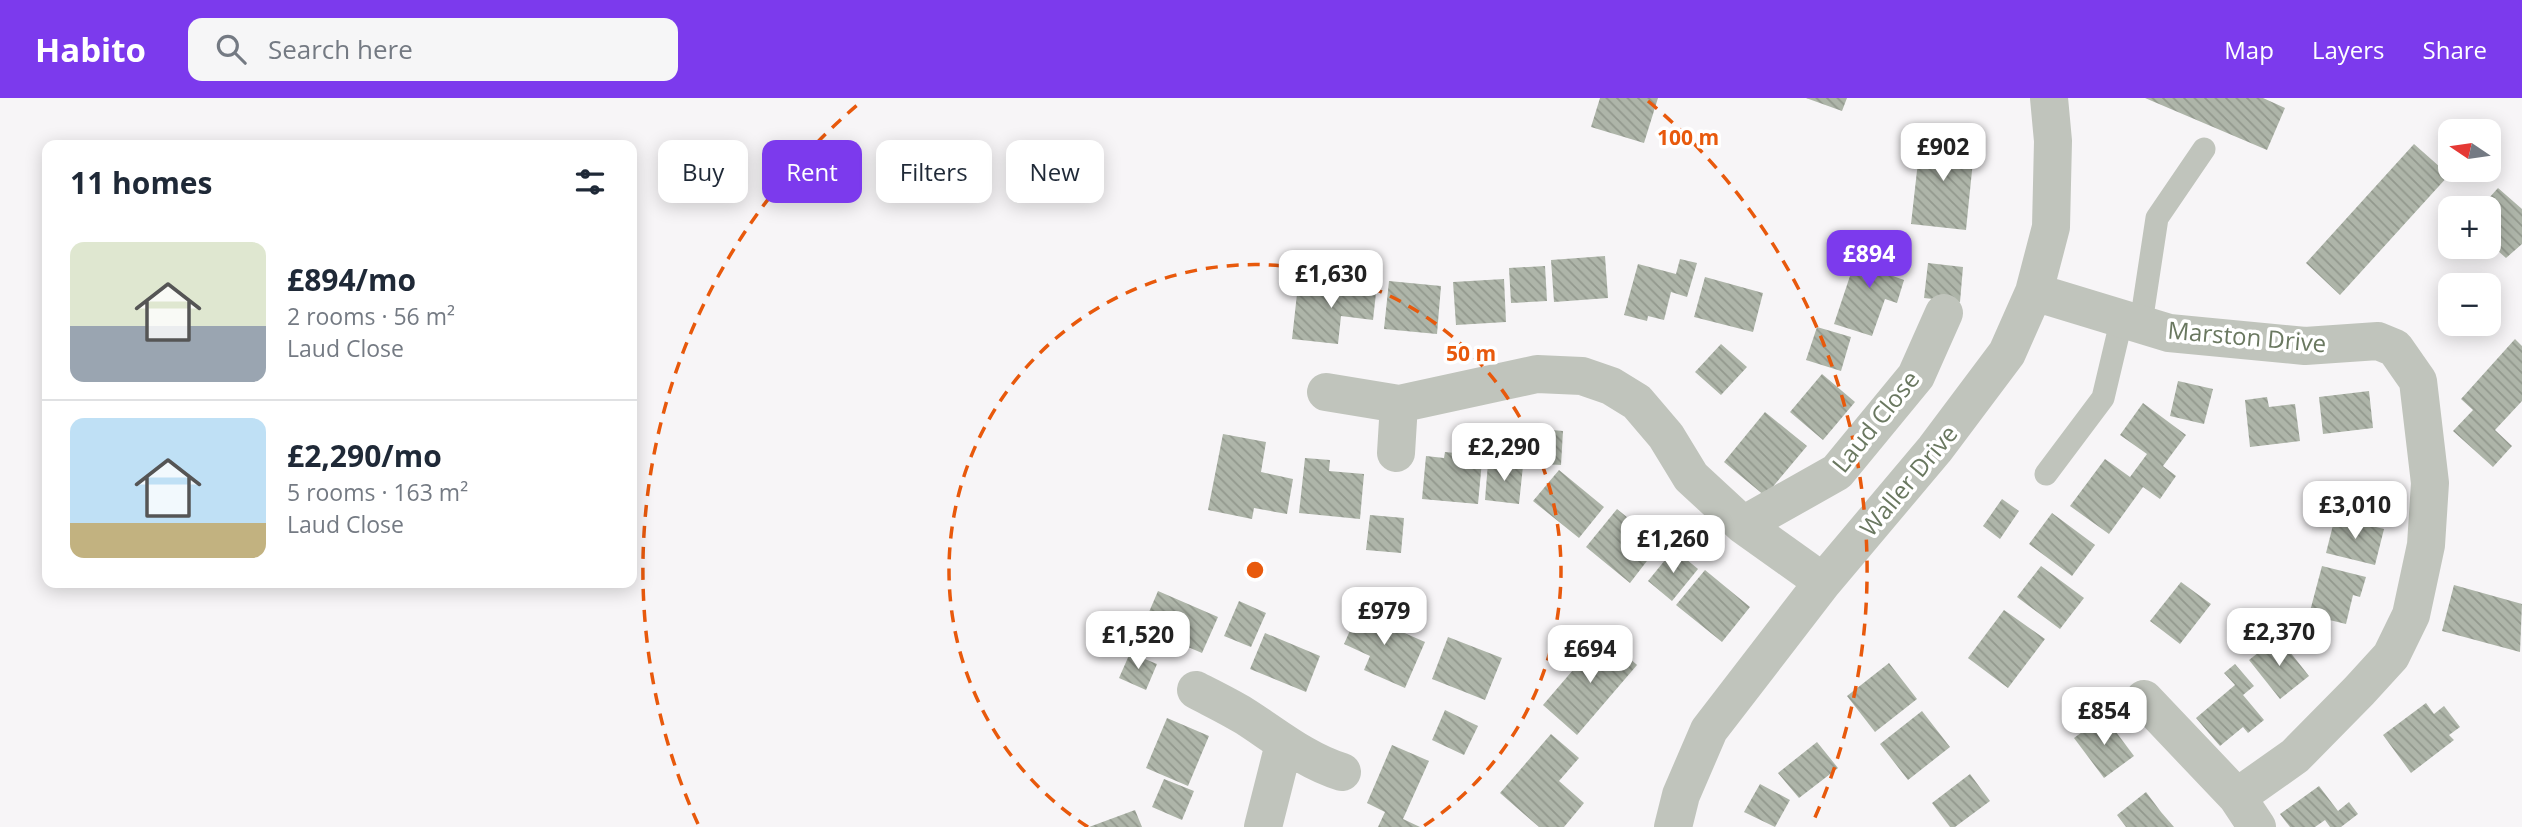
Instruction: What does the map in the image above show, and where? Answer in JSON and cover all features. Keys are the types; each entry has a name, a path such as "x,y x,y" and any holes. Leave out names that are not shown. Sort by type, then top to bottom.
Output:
{"street":[{"name":"Waller Drive","path":"1673,827 1681,795 1709,730 1823,582 1973,401 2007,353 2034,292 2051,227 2053,141 2049,98"},
{"name":"Marston Drive","path":"2034,292 2168,333 2292,345 2378,341 2395,348 2418,382 2430,483 2426,545 2411,615 2391,656 2295,756 2247,812 2144,699"},
{"name":"Laud Close","path":"1743,525 1838,472 1916,376 1944,313"},
{"path":"1326,392 1399,404 1537,374 1582,376 1611,386 1637,402 1667,436 1690,477 1743,525 1823,582"},
{"path":"1396,453 1399,404"},
{"path":"1196,690 1244,715 1284,744 1325,767 1342,772"},
{"path":"1263,827 1284,744"}],"lane":[{"path":"2046,474 2103,398 2131,321 2157,218 2204,149"}],"building":[{"path":"1600,98 1658,98 1644,143 1591,127"},
{"path":"1806,98 1847,98 1842,111"},
{"path":"2145,98 2263,98 2285,108 2267,150"},
{"path":"1921,135 1975,141 1966,230 1911,224"},
{"path":"2414,144 2438,165 2438,182 2443,182 2340,295 2306,263"},
{"path":"2498,188 2522,209 2522,244 2506,258 2501,254 2501,196 2491,196"},
{"path":"1861,243 1899,255 1893,276 1904,280 1897,303 1885,299 1872,336 1834,324"},
{"path":"1605,256 1608,298 1554,302 1551,260"},
{"path":"1680,259 1697,263 1687,297 1671,292 1664,320 1648,316 1647,321 1624,315 1638,264 1676,274"},
{"path":"1928,263 1963,267 1960,302 1924,298"},
{"path":"1545,266 1547,301 1511,303 1509,268"},
{"path":"1705,277 1763,293 1753,332 1694,317"},
{"path":"1504,279 1506,322 1456,325 1453,282"},
{"path":"1345,280 1377,284 1373,320 1341,316 1338,344 1292,339 1298,285 1343,290"},
{"path":"1389,281 1441,286 1437,334 1384,329"},
{"path":"1817,327 1851,337 1841,371 1806,360"},
{"path":"2515,339 2522,346 2522,401 2495,430 2512,446 2493,467 2453,431 2473,410 2461,399"},
{"path":"1721,344 1747,367 1721,395 1695,372"},
{"path":"1822,374 1855,402 1823,440 1790,412"},
{"path":"2178,381 2213,389 2204,424 2170,416"},
{"path":"2369,391 2373,428 2323,434 2319,397"},
{"path":"2267,397 2269,407 2295,404 2300,441 2250,447 2245,400"},
{"path":"2143,403 2186,435 2163,466 2176,476 2160,499 2143,487 2109,534 2070,506 2105,459 2130,477 2147,454 2120,435"},
{"path":"1765,412 1807,446 1765,496 1724,462"},
{"path":"1531,428 1563,431 1561,465 1528,463"},
{"path":"1223,434 1266,442 1261,472 1293,479 1287,514 1254,508 1252,519 1208,510"},
{"path":"1445,452 1466,454 1465,460 1482,461 1478,504 1422,499 1426,456 1444,458"},
{"path":"1305,458 1330,460 1329,471 1364,474 1360,519 1299,513"},
{"path":"1488,463 1523,466 1519,504 1485,500"},
{"path":"1559,470 1604,507 1579,538 1533,501"},
{"path":"2002,499 2019,511 2000,539 1983,526"},
{"path":"1617,509 1660,544 1630,583 1586,547"},
{"path":"2052,513 2095,545 2072,576 2029,544"},
{"path":"1370,515 1404,518 1401,553 1366,550"},
{"path":"2335,517 2384,529 2375,565 2326,553"},
{"path":"1674,549 1698,569 1672,601 1648,581"},
{"path":"2041,566 2084,598 2060,629 2017,597"},
{"path":"2322,566 2366,577 2360,597 2353,595 2346,624 2309,615"},
{"path":"1705,570 1750,607 1722,642 1676,605"},
{"path":"2181,582 2211,604 2180,644 2150,621"},
{"path":"2454,585 2522,604 2520,652 2442,631"},
{"path":"1158,591 1218,617 1202,653 1167,638 1162,651 1137,640"},
{"path":"1239,601 1266,613 1251,647 1224,636"},
{"path":"1362,604 1388,616 1384,624 1425,642 1405,688 1364,670 1370,656 1344,644"},
{"path":"2004,610 2045,639 2008,688 1968,658"},
{"path":"1265,633 1320,656 1306,692 1250,669"},
{"path":"1603,635 1637,665 1577,735 1543,705"},
{"path":"1448,637 1502,658 1485,700 1432,679"},
{"path":"2278,637 2309,676 2280,699 2249,660"},
{"path":"1130,653 1157,664 1146,690 1119,678"},
{"path":"1889,663 1917,699 1875,732 1847,696"},
{"path":"2235,664 2254,686 2243,695 2264,720 2248,733 2243,727 2220,746 2196,718 2235,685 2224,673"},
{"path":"2426,703 2434,714 2444,706 2460,727 2449,735 2454,740 2411,773 2383,735"},
{"path":"1445,710 1478,726 1464,755 1432,740"},
{"path":"1922,711 1950,747 1908,780 1880,744"},
{"path":"2104,716 2134,756 2104,778 2074,738"},
{"path":"1167,718 1209,736 1188,786 1146,768"},
{"path":"1551,734 1579,758 1559,781 1584,803 1564,827 1539,827 1500,793"},
{"path":"1817,742 1838,768 1799,798 1778,773"},
{"path":"1392,745 1429,761 1403,819 1420,827 1378,827 1385,812 1367,803"},
{"path":"1970,774 1990,801 1955,827 1950,827 1932,803"},
{"path":"1164,779 1194,791 1182,820 1152,807"},
{"path":"1760,784 1790,800 1775,827 1744,812"},
{"path":"2319,786 2338,811 2349,802 2358,814 2341,827 2330,827 2325,820 2315,827 2290,827 2280,814"},
{"path":"2146,792 2174,827 2126,827 2117,815"},
{"path":"1135,810 1142,827 1089,827"}]}
